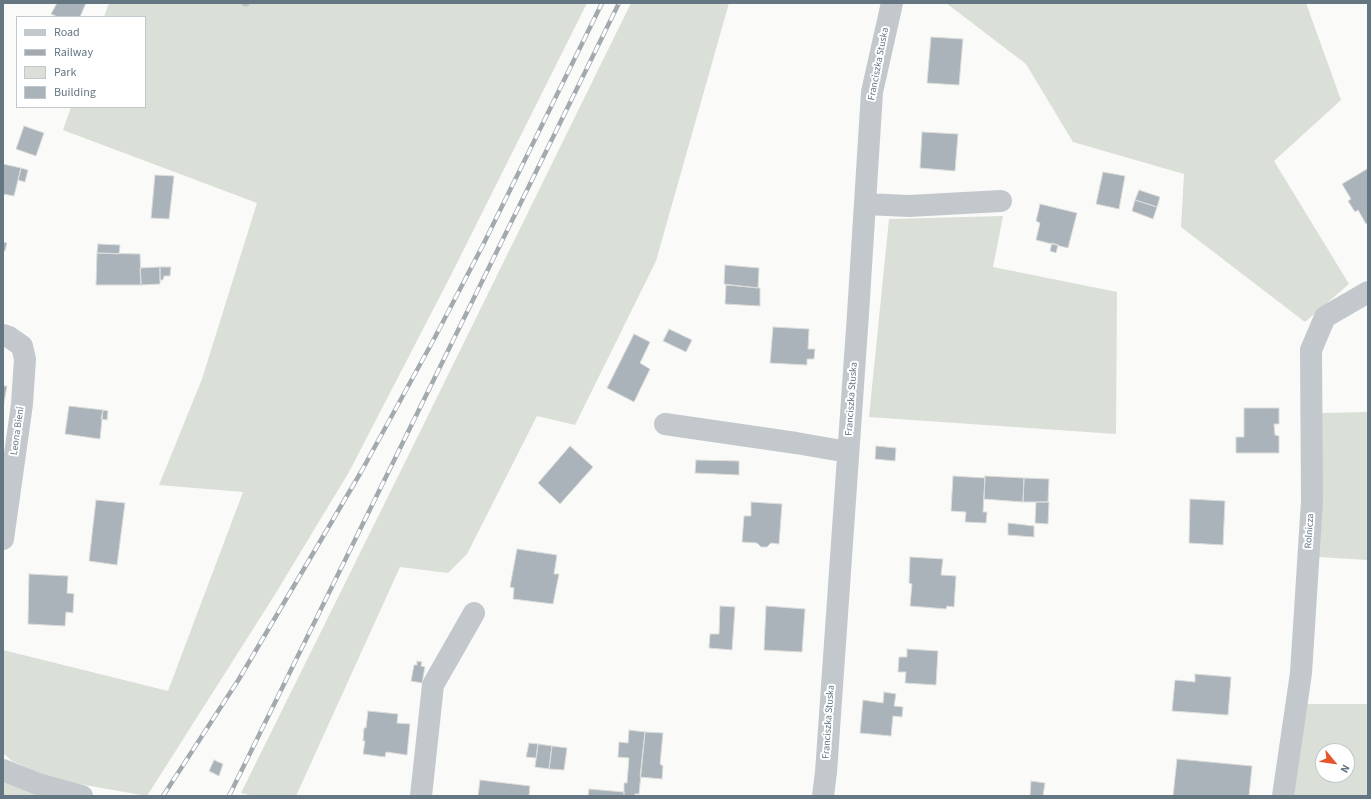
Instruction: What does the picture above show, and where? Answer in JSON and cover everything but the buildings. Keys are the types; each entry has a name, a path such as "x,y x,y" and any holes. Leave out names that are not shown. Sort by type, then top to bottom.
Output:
{"street":[{"name":"Franciszka Stuska","path":"823,796 826,772 872,92 892,3"},
{"path":"865,204 908,206 1001,201"},
{"name":"Rolnicza","path":"1283,796 1301,673 1312,501 1311,350 1325,317 1368,292"},
{"name":"Leona Bieni","path":"3,335 9,337 22,346 25,359 22,404 3,539"},
{"path":"665,424 848,452"},
{"path":"421,796 432,686 474,613"},
{"path":"3,770 38,784 82,796"}],"green space":[{"path":"109,3 587,3 450,277 349,472 274,596 147,796 51,779 12,761 3,753 3,650 168,691 243,492 159,485 202,379 257,203 63,130 71,108 146,108 146,16 104,16"},
{"path":"631,3 729,3 656,261 575,425 537,416 467,554 448,573 400,567 296,796 253,796 241,793 414,444"},
{"path":"946,3 1306,3 1341,100 1274,161 1349,284 1305,322 1181,227 1184,174 1073,142 1026,64"},
{"path":"1003,216 993,267 1117,292 1116,434 869,417 889,219"},
{"path":"1368,412 1368,560 1318,557 1321,413"},
{"path":"1304,704 1368,704 1368,796 1288,796"},
{"path":"3,781 57,796 3,796"}],"railway":[{"path":"163,796 239,679 361,472 434,339 483,245 602,3"},
{"path":"229,796 619,3"}]}
